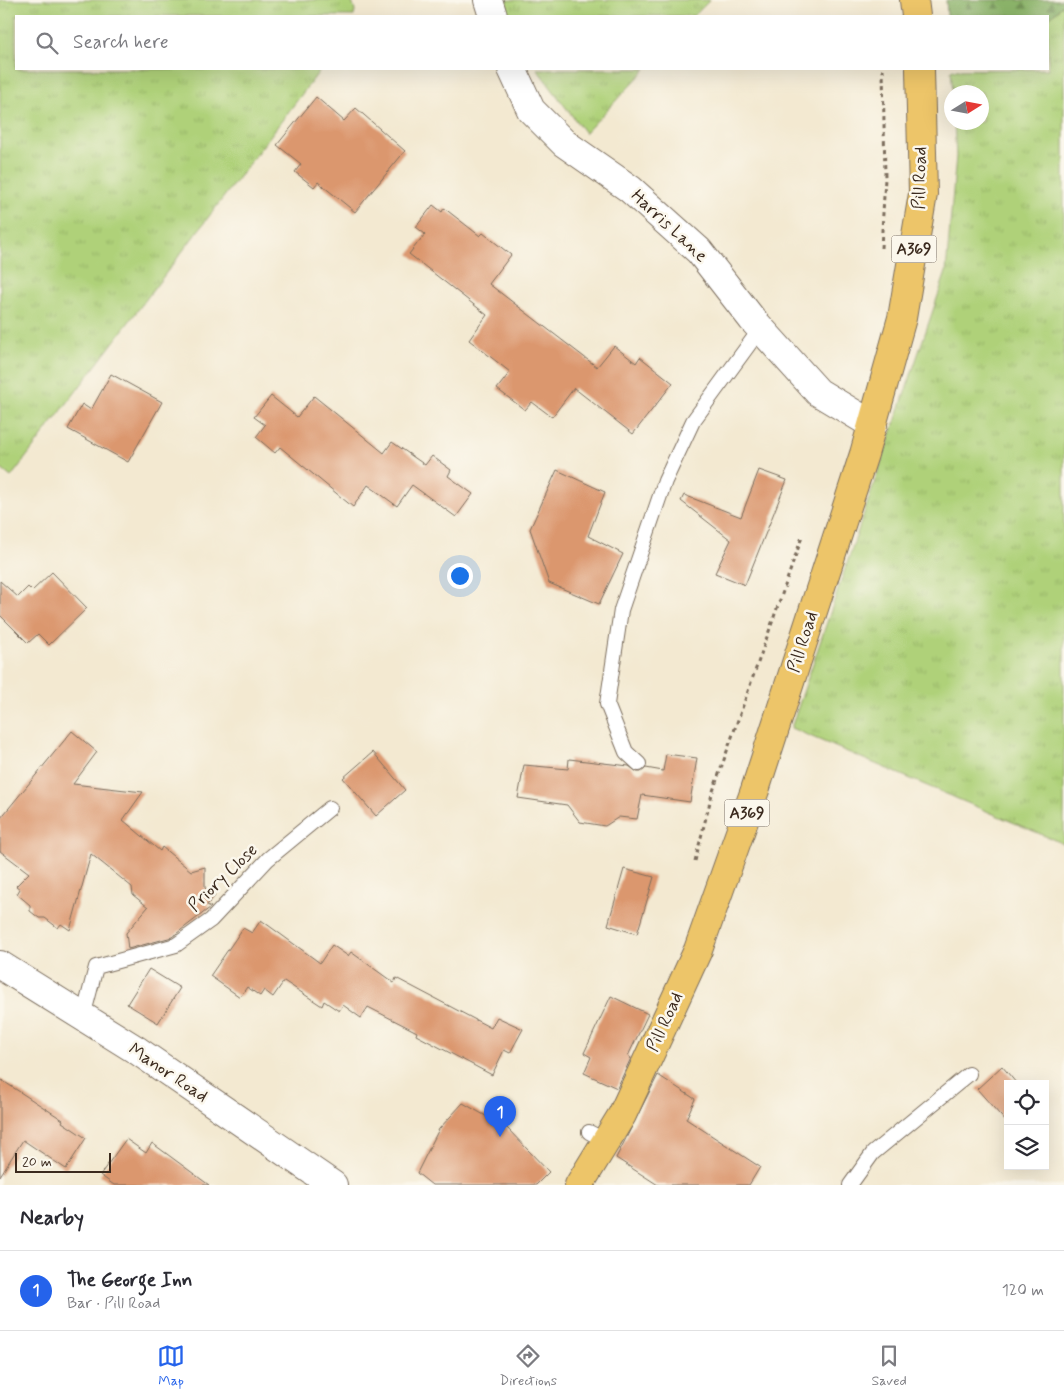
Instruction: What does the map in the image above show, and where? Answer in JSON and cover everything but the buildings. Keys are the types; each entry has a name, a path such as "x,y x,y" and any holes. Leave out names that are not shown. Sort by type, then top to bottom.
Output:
{"main road":[{"path":"914,0 916,15"},
{"name":"Pill Road","path":"579,1185 598,1137 622,1115 698,950 755,790 873,425 902,318 923,194 920,70"}],"street":[{"path":"488,0 493,15"},
{"name":"Harris Lane","path":"512,70 531,110 564,143 630,190 699,251 761,328 818,392 873,425"},
{"name":"Manor Road","path":"0,965 138,1051 333,1185"}],"lane":[{"path":"639,764 626,752 607,704 621,610 664,481 693,421 761,328"},
{"name":"Priory Close","path":"83,1017 96,968 176,945 211,920 268,859 330,808"},
{"path":"850,1185 873,1154 969,1074"}],"path":[{"path":"880,255 884,178 883,70"},
{"path":"695,864 712,794 804,534"}],"green space":[{"path":"0,0 351,0 355,10 354,15 15,15 15,70 320,70 11,477 0,468"},
{"path":"502,0 710,0 695,15 510,15"},
{"path":"946,0 1064,0 1064,4 1049,18 1049,15 947,15"},
{"path":"1064,4 1064,844 791,728 946,272 956,156 954,130 989,130 989,85 952,85 951,70 1049,70 1049,18"},
{"path":"538,70 645,70 585,133"}],"place":[{"name":"The George Inn","path":"500,1137"}]}
